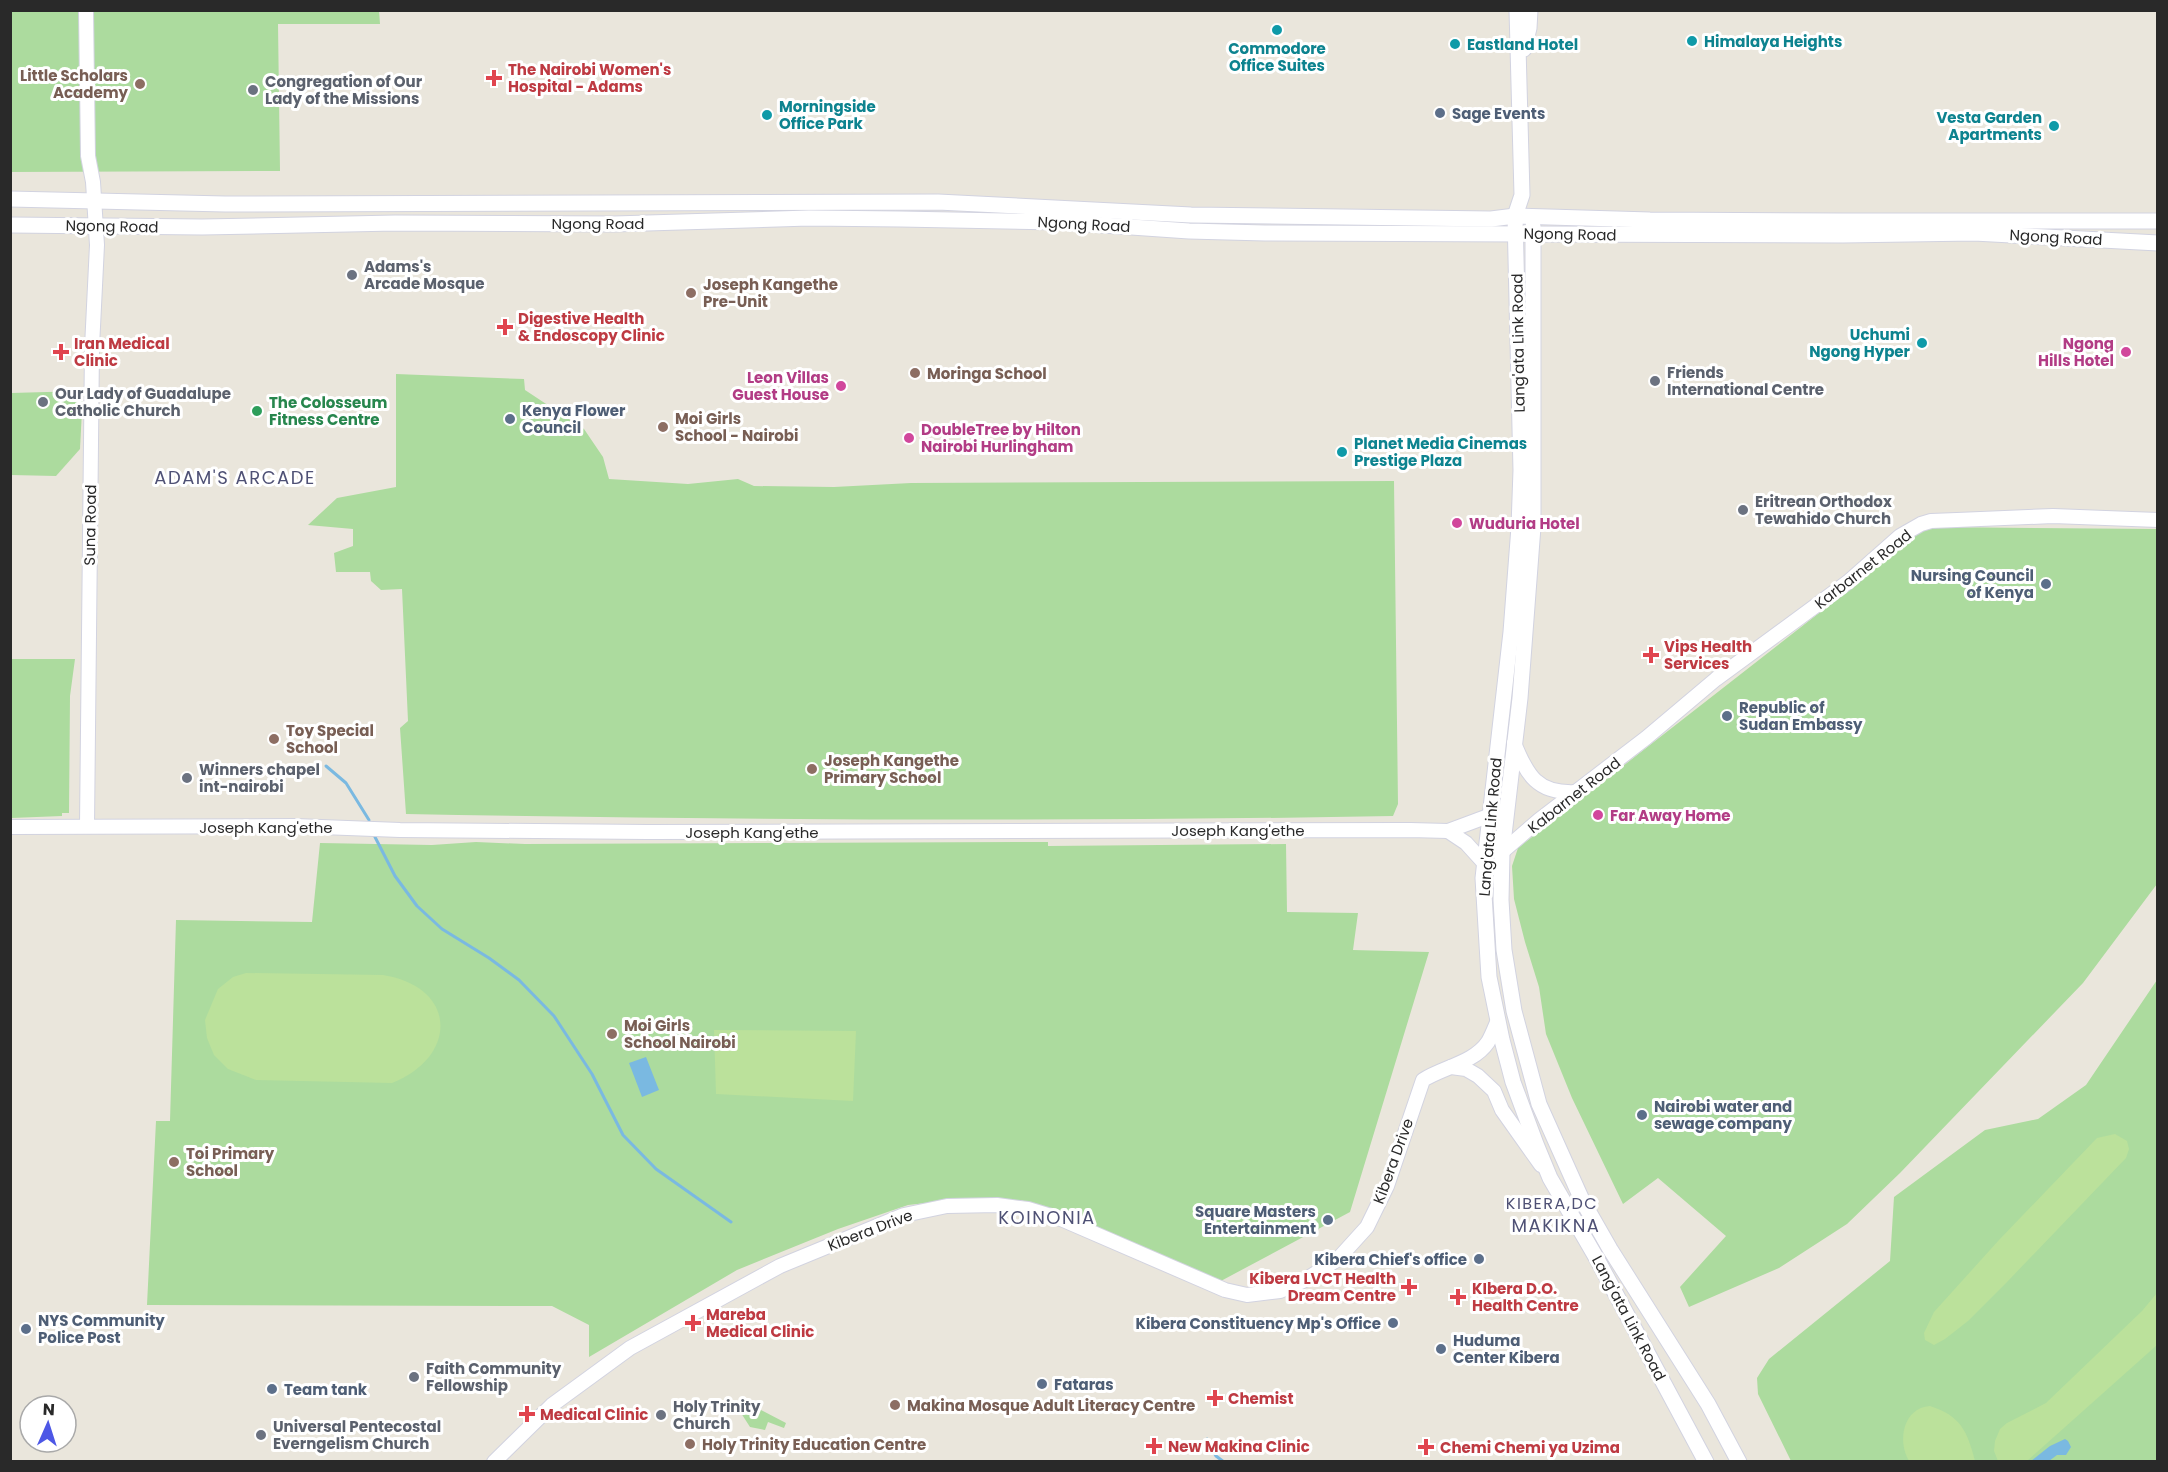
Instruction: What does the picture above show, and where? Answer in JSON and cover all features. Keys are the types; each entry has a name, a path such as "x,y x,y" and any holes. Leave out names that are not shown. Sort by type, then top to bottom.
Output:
{"main road":[{"path":"1517,10 1521,199 1532,216"},
{"path":"1519,62 1528,38 1530,10"},
{"name":"Ngong Road","path":"10,199 292,205 952,203 1191,215 1491,219 1532,216 1627,220 1854,222 2156,221"},
{"name":"Lang'ata Link Road","path":"1521,199 1515,216 1521,470 1519,527 1511,632 1483,878 1489,977 1514,1082 1550,1178 1597,1259 1706,1461"},
{"path":"952,203 952,219"},
{"name":"Lang'ata Link Road","path":"1532,216 1533,527 1520,699 1502,852 1504,950 1514,1011 1539,1104 1582,1200 1610,1249 1708,1404 1739,1461"},
{"name":"Ngong Road","path":"10,225 202,227 395,223 614,224 809,218 952,219 1265,233 1843,236 1974,233 2156,243"},
{"path":"2156,221 2148,223 2144,230 2156,243"},
{"path":"1485,858 1502,852"}],"street":[{"name":"Suna Road","path":"86,10 88,156 95,202 97,245 92,347 87,826"},
{"name":"Karbarnet Road","path":"1646,738 1716,680 1822,602 1900,536 1921,524 1931,521 2068,516 2157,520"},
{"path":"1499,727 1514,742 1531,777 1561,793 1576,792"},
{"name":"Kabarnet Road","path":"1502,852 1539,820 1646,738"},
{"name":"Joseph Kang'ethe","path":"10,827 294,826 400,830 637,832 1448,831 1491,815"},
{"path":"1448,831 1485,858"},
{"path":"1451,1067 1483,1047 1498,1020"},
{"path":"1451,1067 1466,1069 1478,1076 1494,1091 1502,1110 1550,1178"},
{"name":"Kibera Drive","path":"494,1461 552,1405 630,1348 780,1266 904,1215 947,1206 997,1205 1028,1209 1061,1219 1225,1290 1247,1295 1280,1291 1305,1280 1338,1259 1367,1227 1387,1186 1423,1080 1437,1071 1451,1067"}],"green space":[{"path":"379,10 380,24 278,24 280,171 11,172 10,11"},
{"path":"396,374 524,379 525,390 584,429 603,457 609,479 688,484 738,479 754,486 834,487 911,483 1394,481 1398,804 1393,816 900,820 406,814 400,728 408,721 402,589 381,590 371,581 370,572 336,572 334,553 353,546 353,529 308,525 337,498 396,487"},
{"path":"83,391 80,449 56,476 11,475 11,393"},
{"path":"1930,527 2157,529 2157,884 2083,983 1900,1173 1847,1224 1779,1268 1689,1307 1680,1287 1726,1236 1658,1178 1623,1204 1572,1098 1546,1034 1539,987 1514,899 1512,866 1518,848 1828,606 1912,535"},
{"path":"11,659 75,659 70,696 69,813 62,813 62,816 11,818"},
{"path":"476,842 525,844 1048,842 1048,846 1286,844 1287,912 1358,913 1353,950 1429,952 1350,1212 1219,1282 1085,1222 1021,1200 963,1199 908,1205 838,1229 737,1270 589,1357 589,1325 552,1306 147,1305 156,1121 170,1121 176,920 312,922 320,843 432,845"},
{"path":"246,973 383,975 407,982 425,993 436,1007 440,1023 438,1040 429,1056 414,1071 392,1083 256,1080 228,1069 214,1055 207,1038 205,1020 218,989 233,977"},
{"path":"2157,980 2157,1461 1791,1461 1758,1394 1757,1378 1769,1359 1890,1261 1894,1197 1985,1130 2038,1119 2086,1085"},
{"path":"714,1030 856,1031 853,1101 716,1094"},
{"path":"2115,1134 2127,1141 2129,1149 2126,1158 1968,1321 1934,1345 1925,1340 1924,1333 1934,1312 1999,1240 2097,1138"},
{"path":"2157,1293 2157,1345 2027,1461 1998,1461 1994,1451 2000,1429 2046,1403 2142,1311"},
{"path":"1930,1406 1949,1415 1961,1426 1969,1441 1975,1461 1909,1461 1903,1444 1908,1419 1921,1408"},
{"path":"757,1408 786,1423 784,1428 768,1422 765,1430 750,1427 741,1413"}],"water":[{"path":"646,1057 659,1090 642,1097 629,1063"},
{"path":"2065,1439 2071,1447 2066,1455 2057,1455 2049,1461 2031,1461 2050,1446"}],"waterway":[{"path":"326,766 346,783 369,820"},
{"path":"375,837 395,876 417,906 442,929 519,980 554,1016 592,1074 623,1135 656,1169 731,1222"},
{"path":"1207,1439 1216,1456 1224,1462"}],"place":[{"name":"Commodore Office Suites","path":"1277,30"},
{"name":"Himalaya Heights","path":"1692,41"},
{"name":"Eastland Hotel","path":"1455,44"},
{"name":"The Nairobi Women's Hospital - Adams","path":"494,78"},
{"name":"Little Scholars Academy","path":"140,84"},
{"name":"Congregation of Our Lady of the Missions","path":"253,90"},
{"name":"Sage Events","path":"1440,113"},
{"name":"Morningside Office Park","path":"767,115"},
{"name":"Vesta Garden Apartments","path":"2054,126"},
{"name":"Adams's Arcade Mosque","path":"352,275"},
{"name":"Joseph Kangethe Pre-Unit","path":"691,293"},
{"name":"Digestive Health & Endoscopy Clinic","path":"505,327"},
{"name":"Uchumi Ngong Hyper","path":"1922,343"},
{"name":"Iran Medical Clinic","path":"61,352"},
{"name":"Ngong Hills Hotel","path":"2126,352"},
{"name":"Moringa School","path":"915,373"},
{"name":"Friends International Centre","path":"1655,381"},
{"name":"Leon Villas Guest House","path":"841,386"},
{"name":"Our Lady of Guadalupe Catholic Church","path":"43,402"},
{"name":"The Colosseum Fitness Centre","path":"257,411"},
{"name":"Kenya Flower Council","path":"510,419"},
{"name":"Moi Girls School - Nairobi","path":"663,427"},
{"name":"DoubleTree by Hilton Nairobi Hurlingham","path":"909,438"},
{"name":"Planet Media Cinemas Prestige Plaza","path":"1342,452"},
{"name":"Eritrean Orthodox Tewahido Church","path":"1743,510"},
{"name":"Wuduria Hotel","path":"1457,523"},
{"name":"Nursing Council of Kenya","path":"2046,584"},
{"name":"Vips Health Services","path":"1651,655"},
{"name":"Republic of Sudan Embassy","path":"1727,716"},
{"name":"Toy Special School","path":"274,739"},
{"name":"Joseph Kangethe Primary School","path":"812,769"},
{"name":"Winners chapel int-nairobi","path":"187,778"},
{"name":"Far Away Home","path":"1598,815"},
{"name":"Moi Girls School Nairobi","path":"612,1034"},
{"name":"Nairobi water and sewage company","path":"1642,1115"},
{"name":"Toi Primary School","path":"174,1162"},
{"name":"Square Masters Entertainment","path":"1328,1220"},
{"name":"Kibera Chief's office","path":"1479,1259"},
{"name":"Kibera LVCT Health Dream Centre","path":"1409,1287"},
{"name":"KIbera D.O. Health Centre","path":"1458,1297"},
{"name":"Mareba Medical Clinic","path":"693,1323"},
{"name":"Kibera Constituency Mp's Office","path":"1393,1323"},
{"name":"NYS Community Police Post","path":"26,1329"},
{"name":"Huduma Center Kibera","path":"1441,1349"},
{"name":"Faith Community Fellowship","path":"414,1377"},
{"name":"Fataras","path":"1042,1384"},
{"name":"Team tank","path":"272,1389"},
{"name":"Chemist","path":"1215,1398"},
{"name":"Makina Mosque Adult Literacy Centre","path":"895,1405"},
{"name":"Medical Clinic","path":"527,1414"},
{"name":"Holy Trinity Church","path":"661,1415"},
{"name":"Universal Pentecostal Everngelism Church","path":"261,1435"},
{"name":"Holy Trinity Education Centre","path":"690,1444"},
{"name":"New Makina Clinic","path":"1154,1446"},
{"name":"Chemi Chemi ya Uzima","path":"1426,1447"}],"district":[{"name":"ADAM'S ARCADE","path":"235,477"},
{"name":"KIBERA,DC","path":"1552,1203"},
{"name":"KOINONIA","path":"1047,1217"},
{"name":"MAKIKNA","path":"1556,1225"}]}
